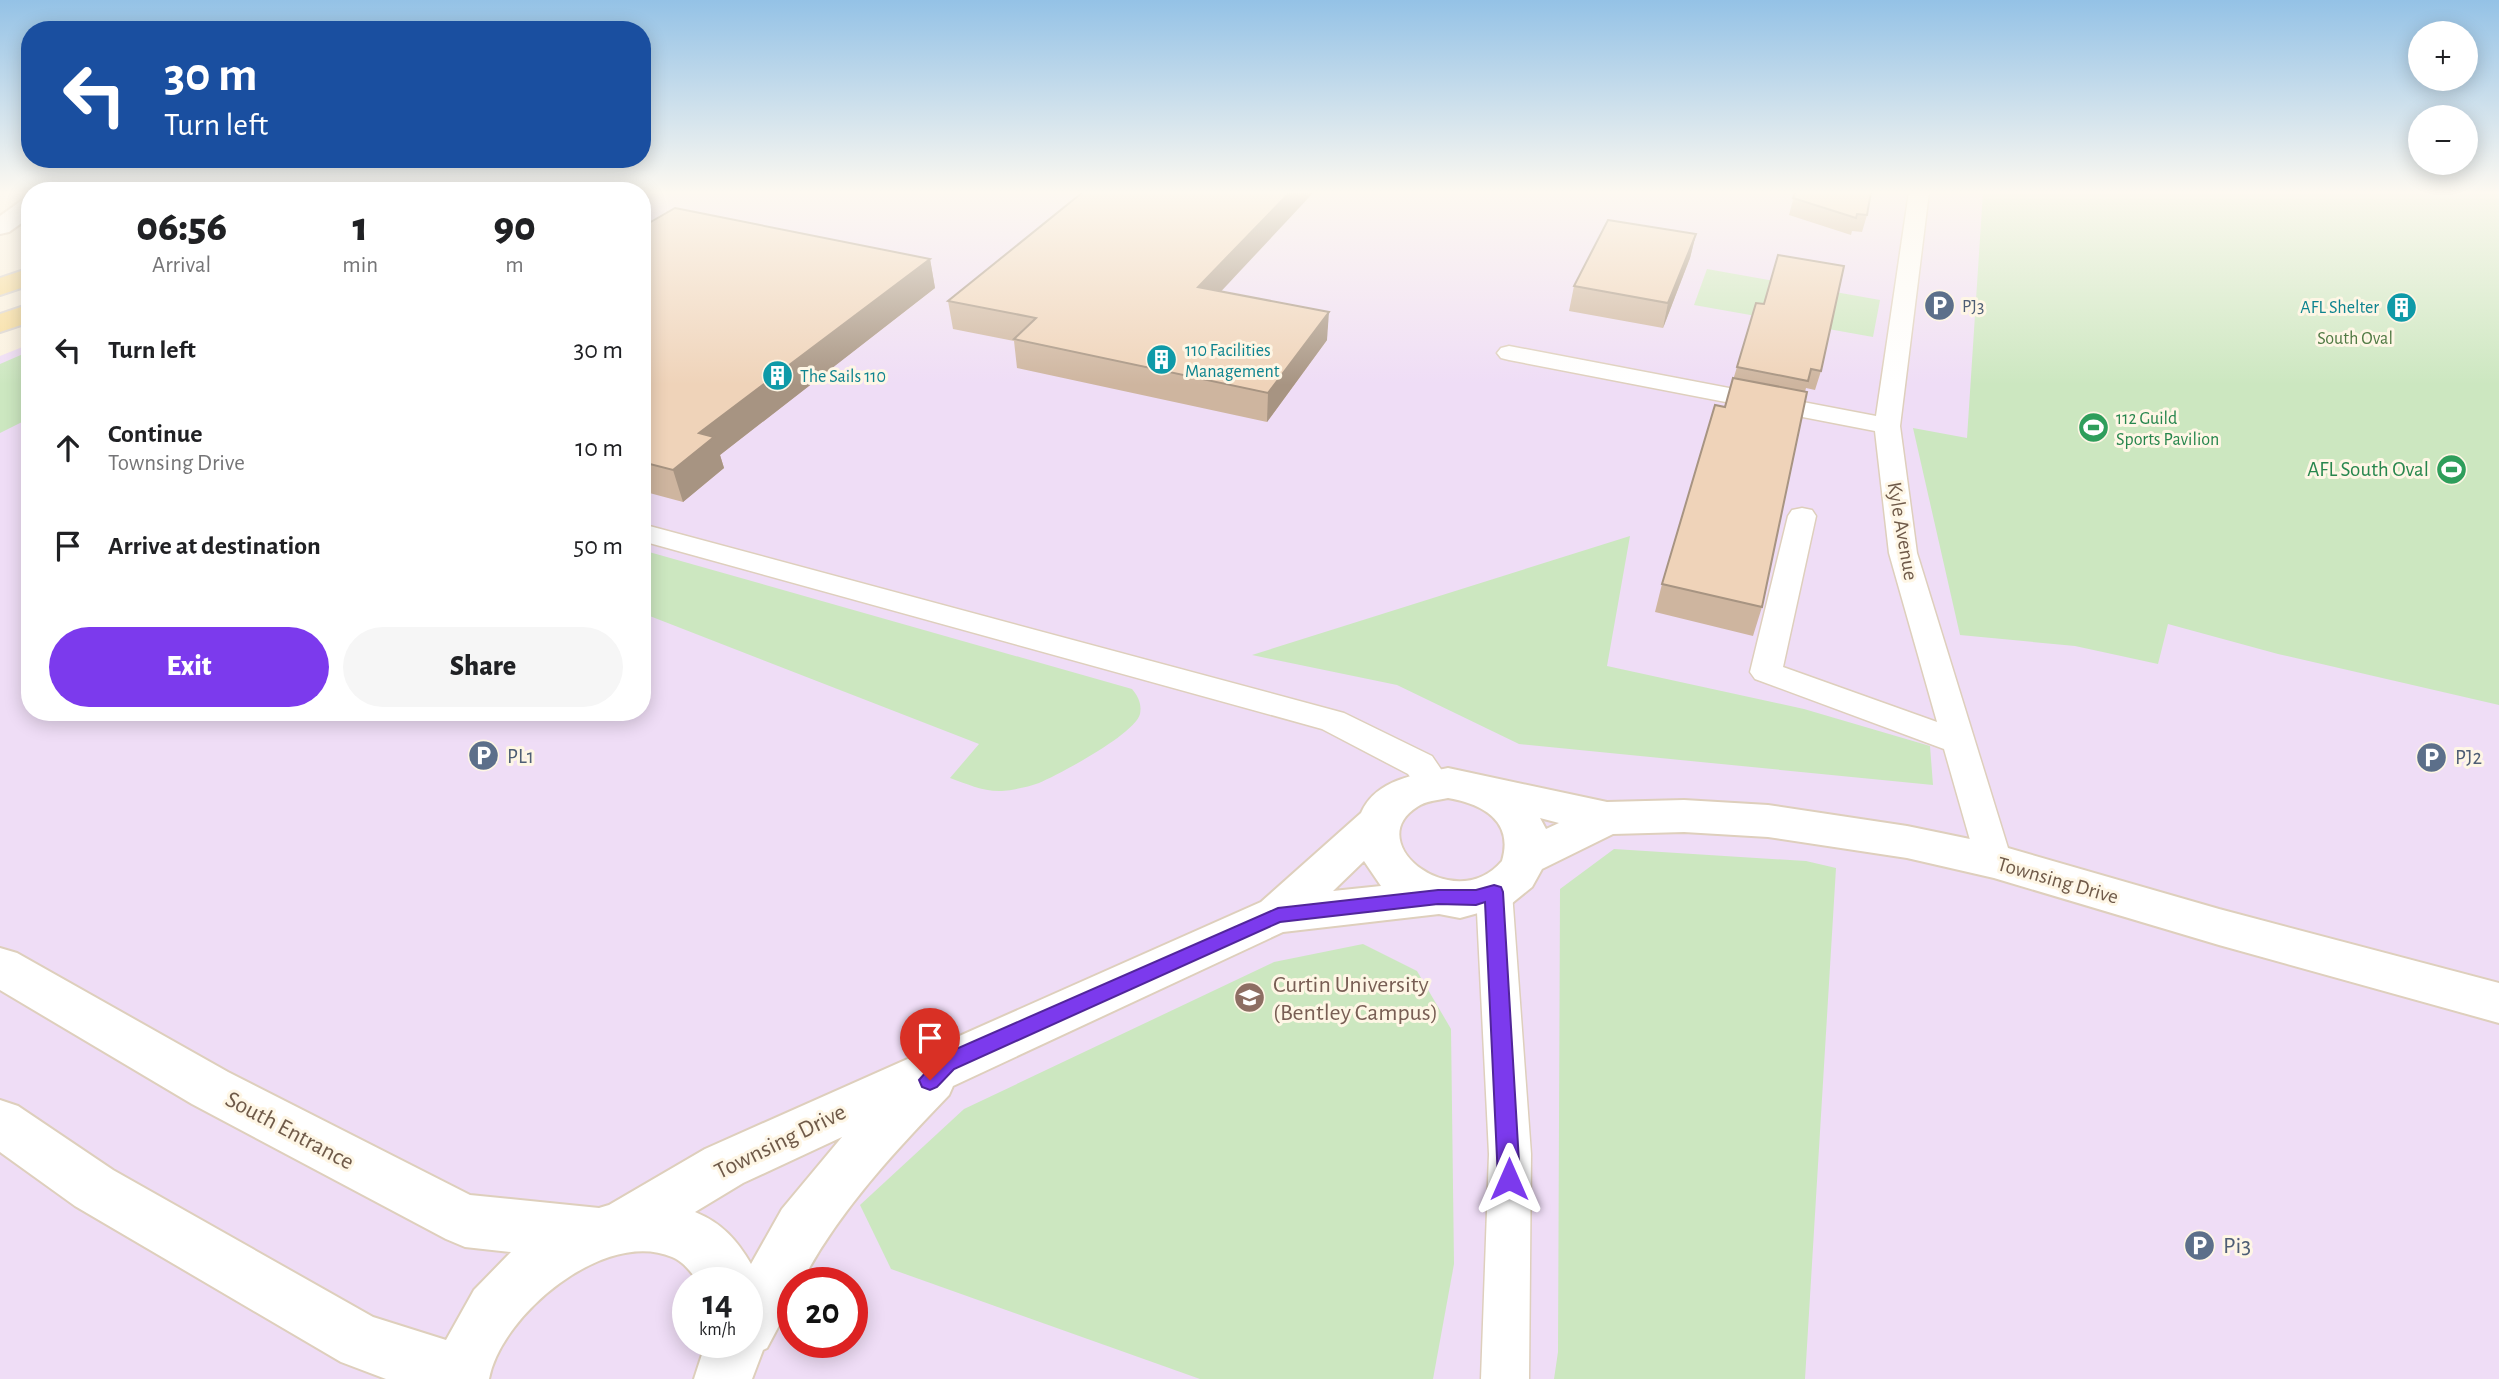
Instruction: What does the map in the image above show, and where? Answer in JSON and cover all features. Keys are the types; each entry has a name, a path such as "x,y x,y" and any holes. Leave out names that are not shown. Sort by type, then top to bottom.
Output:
{"main road":[{"path":"0,287 21,279"},
{"path":"0,324 21,316"}],"street":[{"name":"Townsing Drive","path":"1452,785 1607,818 1684,816 1768,821 1907,842 1994,861 2219,927 2499,1003"},
{"path":"1452,785 1491,794 1509,806 1521,821 1527,838 1528,857 1521,871 1510,883 1494,892 1457,899 1438,897 1415,889 1396,876 1382,859 1376,842 1377,824 1390,803 1406,791 1452,785"},
{"name":"Townsing Drive","path":"1528,857 1607,818"},
{"name":"Townsing Drive","path":"1278,915 1377,824"},
{"name":"Townsing Drive","path":"461,1376 481,1328 513,1287 555,1255 609,1231 724,1166 1278,915 1438,897"},
{"name":"South Entrance","path":"0,967 210,1088 465,1221 609,1231 655,1228 688,1236 713,1255 721,1267"},
{"name":"Townsing Drive","path":"763,1298 801,1227 877,1134 947,1063"},
{"path":"0,1123 94,1188 361,1342 461,1376"}],"lane":[{"name":"Kyle Avenue","path":"1910,256 1887,426 1903,553 1994,861"},
{"path":"1509,353 1887,426"},
{"path":"1802,516 1766,671 1959,742"},
{"path":"651,534 1333,721 1359,732 1452,785"},
{"path":"1494,892 1510,1154 1505,1379"}],"shaded area":[{"name":"Curtin University (Bentley Campus)","path":"651,256 2499,256 2499,1379 0,1379 0,356 21,348 21,721 651,721"}],"green space":[{"name":"South Oval","path":"1979,256 2499,256 2499,705 2278,654 2168,624 2158,664 2075,646 1960,635 1913,428 1967,438"},
{"path":"1707,269 1880,300 1873,337 1694,305"},
{"path":"21,355 21,422 0,433 0,364"},
{"path":"1630,536 1607,666 1804,709 1930,746 1933,785 1519,744 1397,685 1252,655"},
{"path":"651,553 1132,689 1139,700 1140,714 1125,732 1079,762 1039,783 1021,788 989,790 950,778 979,744 651,616"},
{"path":"1614,849 1806,861 1836,868 1805,1379 1554,1379 1558,1352 1560,889"},
{"path":"1363,944 1417,971 1451,1029 1454,1264 1433,1379 1200,1379 891,1269 860,1205 964,1109 1274,962"}],"building":[{"path":"651,256 917,256 930,259 699,433 714,437 673,470 651,464"},
{"path":"1003,256 1228,256 1198,287 1329,312 1268,393 1014,339 1036,318 948,301"},
{"path":"1589,256 1687,256 1668,303 1574,286"},
{"path":"1778,256 1844,266 1821,371 1811,369 1808,381 1737,367 1756,303 1764,304"},
{"path":"1733,378 1807,392 1762,607 1662,584 1715,405 1725,407"}],"place":[{"name":"PJ3","path":"1939,306"},
{"name":"AFL Shelter","path":"2402,307"},
{"name":"110 Facilities Management","path":"1162,360"},
{"name":"The Sails 110","path":"777,376"},
{"name":"112 Guild Sports Pavilion","path":"2093,428"},
{"name":"AFL South Oval","path":"2452,469"},
{"name":"PL1","path":"484,756"},
{"name":"PJ2","path":"2432,757"},
{"name":"Curtin University (Bentley Campus)","path":"1250,998"},
{"name":"Pi3","path":"2200,1245"}],"route":[{"path":"930,1080 947,1063 1278,915 1438,897 1476,897 1494,892 1510,1154 1509,1179"}]}
